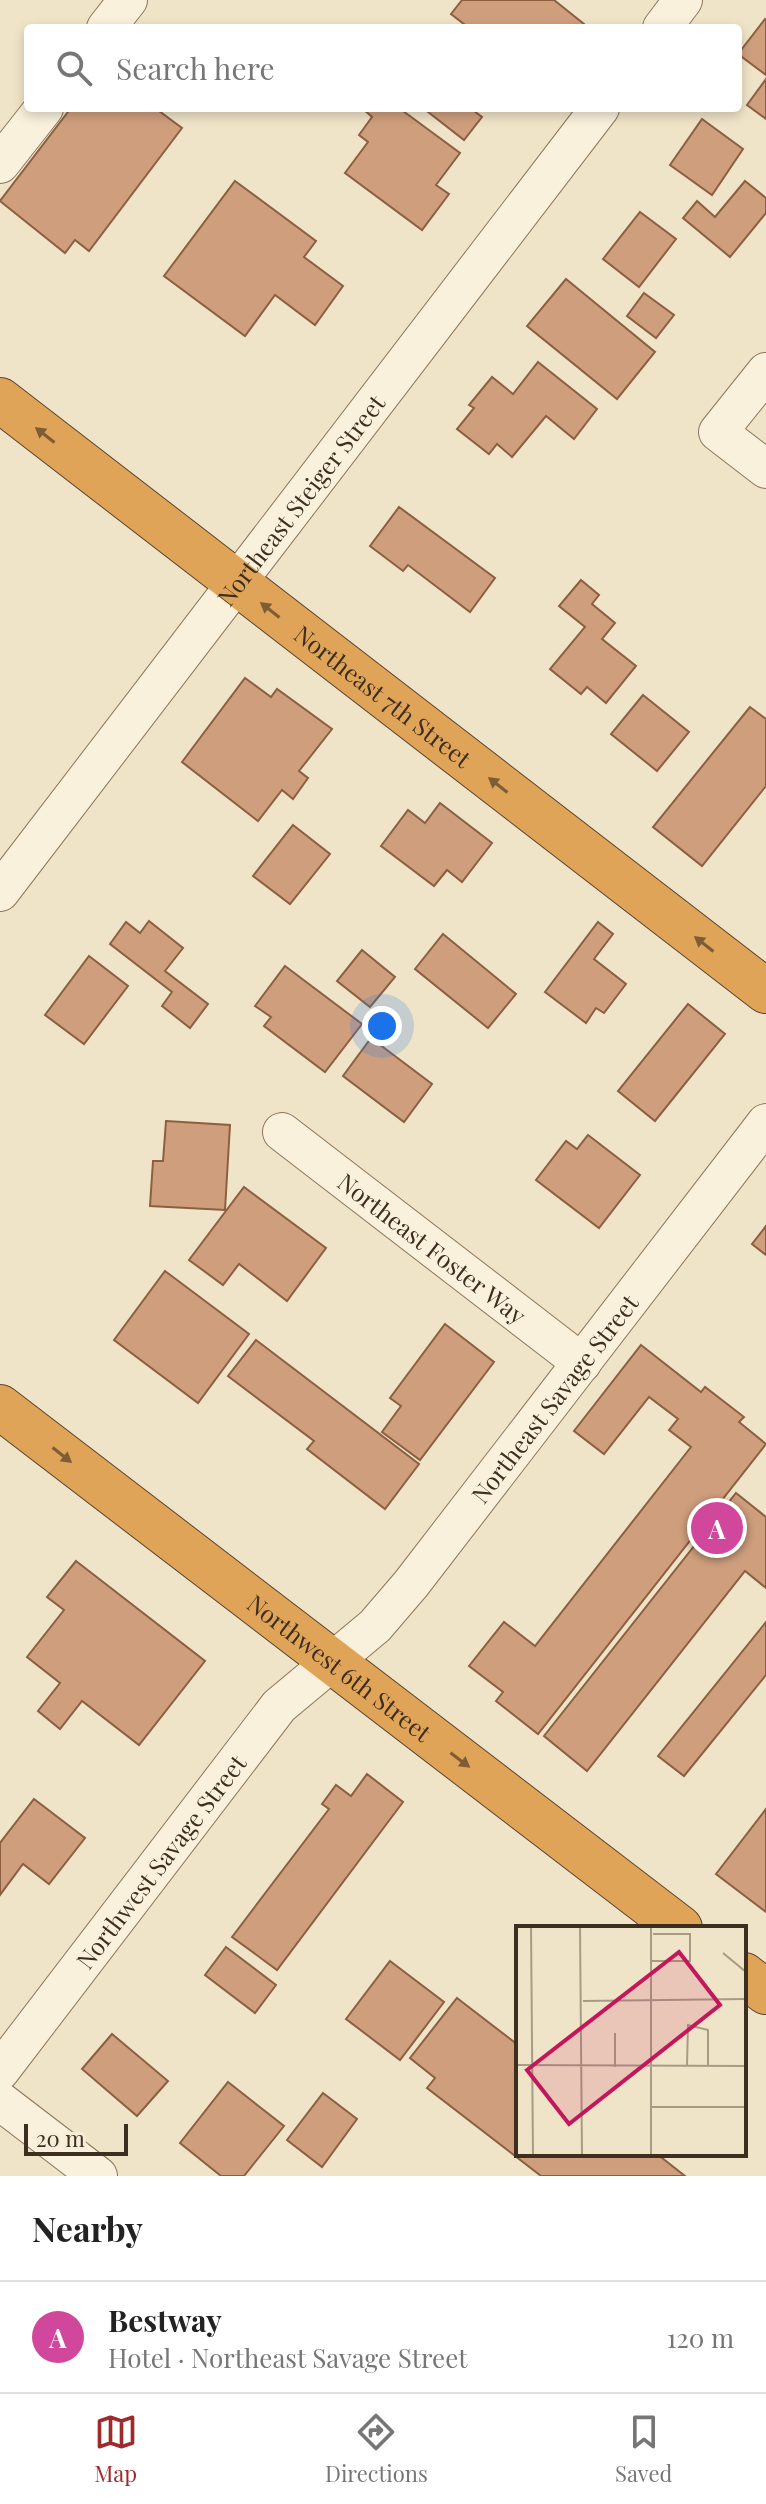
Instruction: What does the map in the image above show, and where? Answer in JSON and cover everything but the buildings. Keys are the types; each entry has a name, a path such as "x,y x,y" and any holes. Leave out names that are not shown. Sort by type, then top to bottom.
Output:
{"highway":[{"name":"Northeast 7th Street","path":"0,400 766,991"},
{"name":"Northwest 6th Street","path":"0,1407 677,1926"},
{"path":"746,1977 766,1992"}],"street":[{"path":"109,24 128,0"},
{"path":"665,24 683,0"},
{"path":"0,164 41,112"},
{"name":"Northeast Steiger Street","path":"0,892 597,112"},
{"path":"766,372 718,432 766,469"},
{"name":"Northeast Savage Street","path":"331,1662 375,1626 411,1584 766,1123"},
{"name":"Northeast Foster Way","path":"282,1132 582,1363"},
{"name":"Northwest Savage Street","path":"0,2071 279,1706 331,1662"},
{"path":"0,2101 98,2176"}],"place":[{"name":"Bestway","path":"717,1528"}]}
